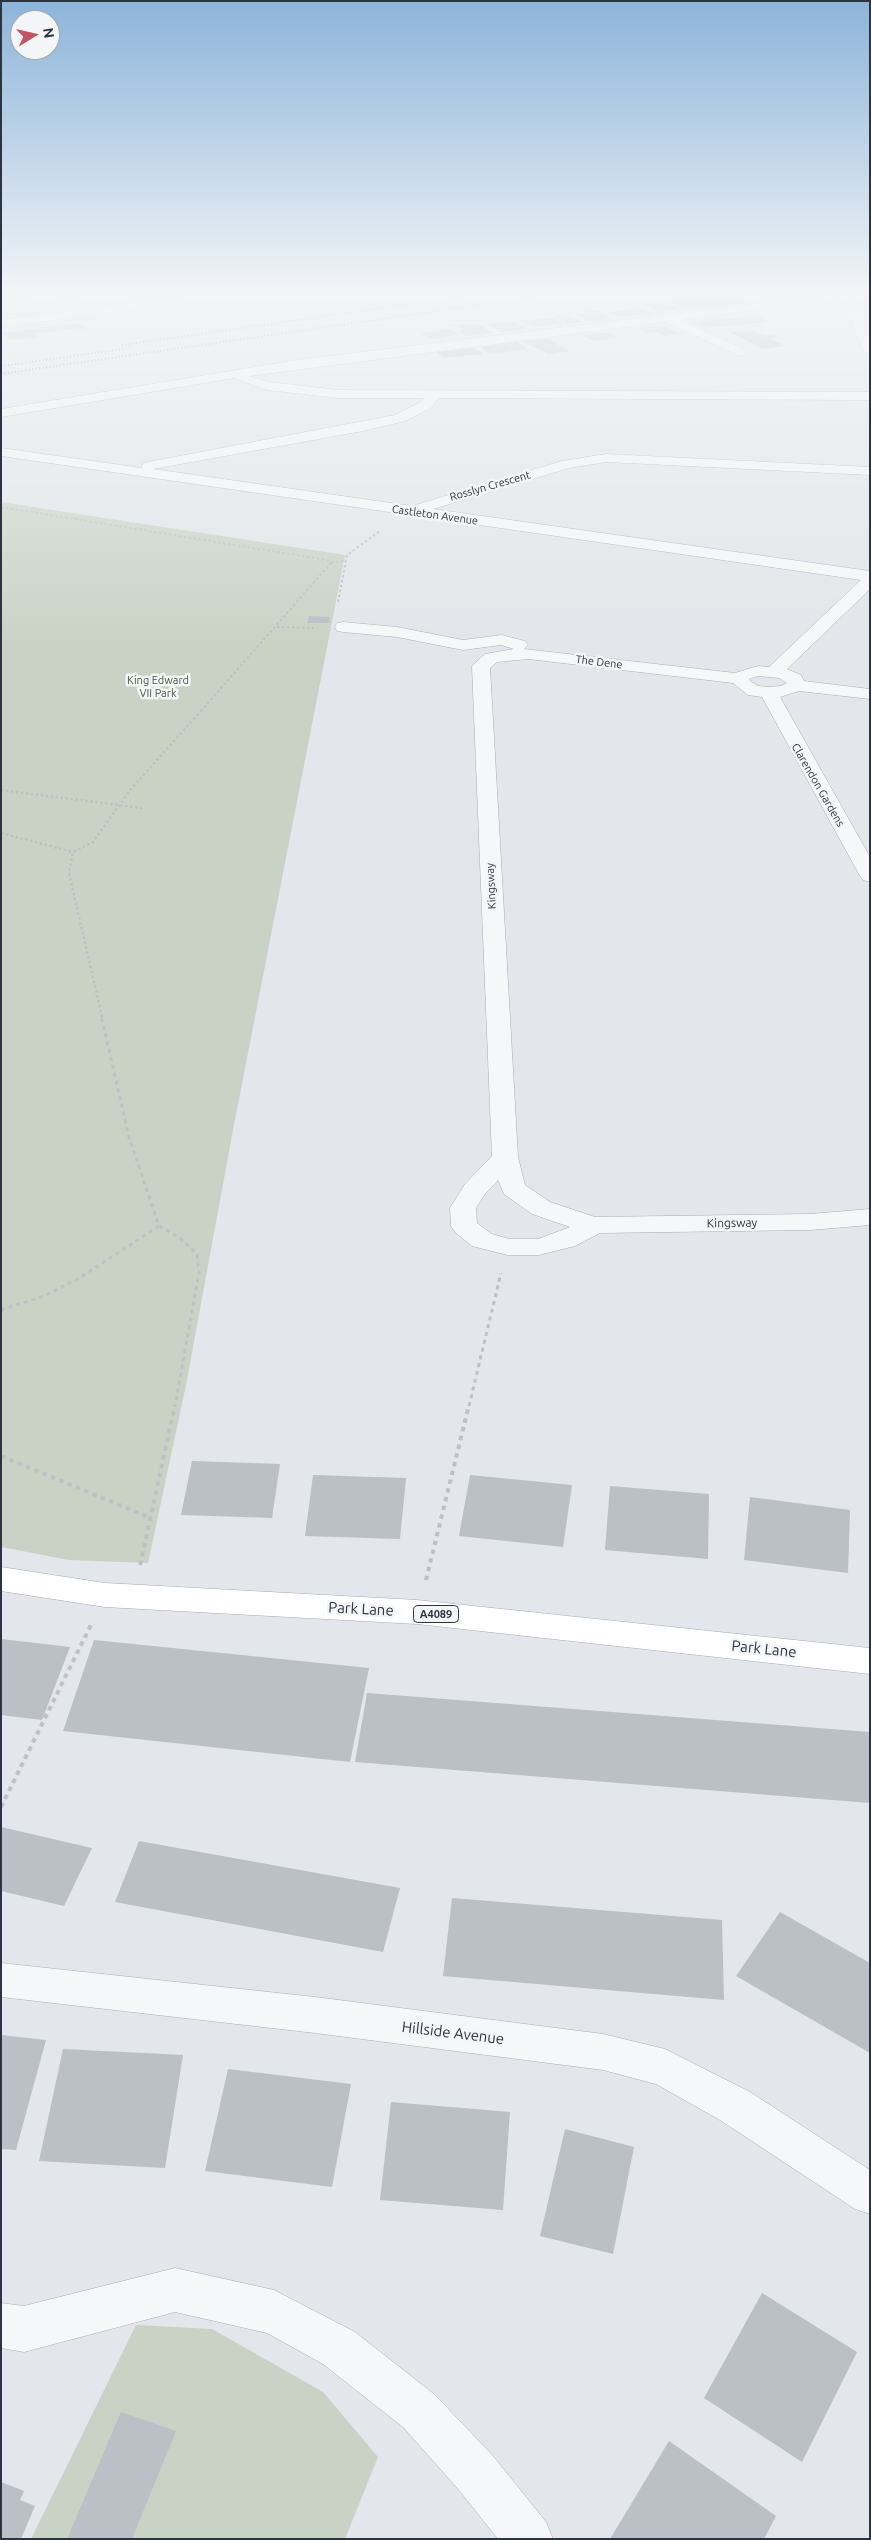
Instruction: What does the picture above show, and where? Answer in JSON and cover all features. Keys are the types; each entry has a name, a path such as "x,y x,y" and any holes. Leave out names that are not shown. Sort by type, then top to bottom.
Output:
{"main road":[{"name":"Park Lane","path":"1,1579 119,1595 417,1612 870,1661"}],"street":[{"path":"1,413 46,406"},
{"path":"127,470 363,427 400,418 425,406"},
{"name":"Castleton Avenue","path":"1,452 409,512 870,576"},
{"name":"Rosslyn Crescent","path":"409,512 423,506 557,467 599,458 870,471"},
{"path":"774,671 870,580"},
{"name":"The Dene","path":"338,628 397,632 463,645 481,641 502,640 527,648 528,654 740,678"},
{"path":"463,645 457,651 461,660 480,666 490,658 512,654 528,654"},
{"name":"Kingsway","path":"480,666 505,1157 513,1188 541,1208 566,1218 595,1225 810,1222 870,1217"},
{"path":"796,685 795,679 774,671 749,672 740,678 746,688 768,692 785,691 796,685 870,694"},
{"name":"Clarendon Gardens","path":"768,692 870,876"},
{"name":"Kingsway","path":"505,1157 474,1190 463,1208 464,1226 482,1240 508,1247 539,1247 564,1240 595,1225"},
{"name":"Hillside Avenue","path":"1,1980 315,2015 603,2052 664,2068 735,2106 870,2194"},
{"path":"1,2325 24,2329 175,2290 274,2312 339,2348 419,2411 476,2473 529,2539"}],"path":[{"path":"1,507 330,562 346,561"},
{"path":"276,627 338,628 347,555 409,512"},
{"path":"1,833 73,852 93,842 118,806 276,627 330,562"},
{"path":"1,790 142,808"},
{"path":"1,1808 119,1595 151,1518 179,1388 199,1273 197,1254 180,1238 159,1226 129,1137 69,873 73,852"},
{"path":"1,1310 44,1296 81,1277 159,1226"},
{"path":"417,1612 508,1247"},
{"path":"1,1456 151,1518"}],"green space":[{"name":"King Edward VII Park","path":"1,502 345,555 233,1130 186,1385 148,1563 69,1560 1,1547"},
{"path":"136,2325 212,2329 323,2392 378,2457 345,2539 31,2539"}],"building":[{"path":"309,616 330,617 329,623 307,623"},
{"path":"192,1461 280,1464 272,1518 181,1515"},
{"path":"313,1475 406,1478 400,1539 305,1536"},
{"path":"470,1475 572,1485 563,1547 459,1536"},
{"path":"610,1486 709,1494 708,1559 605,1550"},
{"path":"750,1497 850,1510 848,1573 744,1560"},
{"path":"1,1639 70,1647 42,1720 1,1715"},
{"path":"94,1640 369,1668 350,1762 63,1731"},
{"path":"367,1693 870,1732 870,1803 355,1762"},
{"path":"1,1827 92,1848 64,1906 1,1891"},
{"path":"139,1841 400,1888 383,1952 115,1902"},
{"path":"452,1898 722,1920 724,2000 443,1976"},
{"path":"780,1912 870,1963 870,2053 736,1976"},
{"path":"1,2035 46,2040 16,2150 1,2149"},
{"path":"63,2049 183,2055 165,2168 39,2161"},
{"path":"228,2069 351,2084 332,2187 205,2171"},
{"path":"391,2102 510,2112 503,2210 380,2200"},
{"path":"565,2129 634,2147 613,2254 540,2236"},
{"path":"762,2293 857,2352 802,2462 704,2398"},
{"path":"121,2412 176,2431 132,2539 67,2539"},
{"path":"669,2441 776,2516 764,2539 610,2539"},
{"path":"1,2482 24,2491 20,2500 35,2506 21,2539 1,2539"}]}
